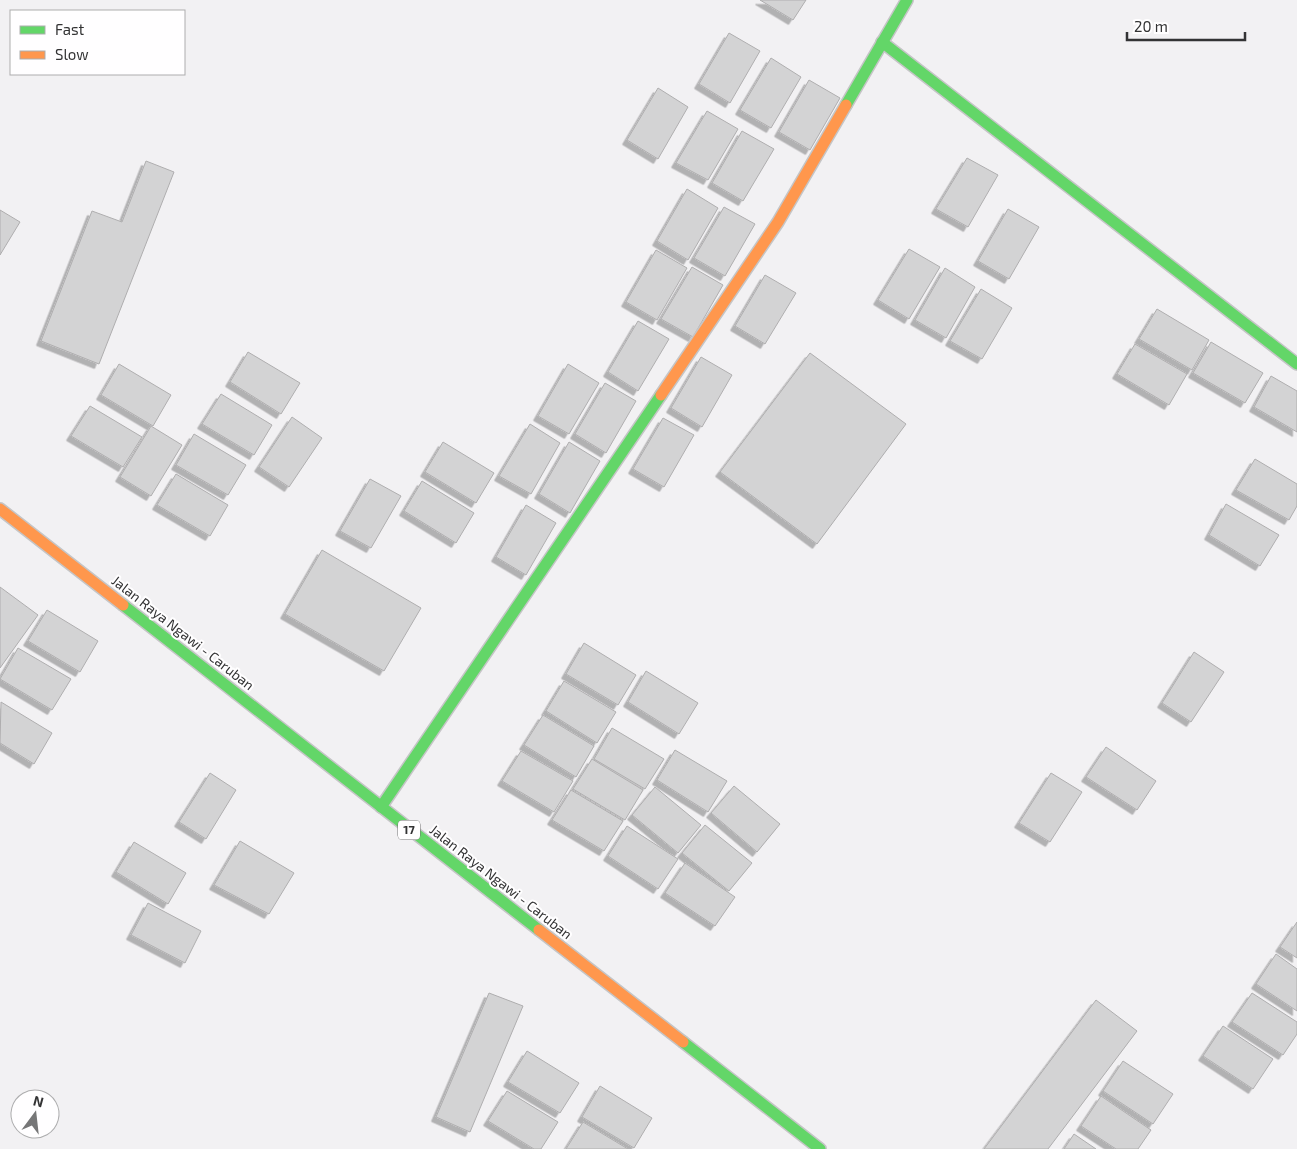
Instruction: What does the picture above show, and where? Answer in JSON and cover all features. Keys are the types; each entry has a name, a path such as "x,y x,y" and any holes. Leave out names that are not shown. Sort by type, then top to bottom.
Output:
{"main road":[{"path":"381,808 778,222 907,0"},
{"path":"882,42 1297,364"},
{"name":"Jalan Raya Ngawi - Caruban","path":"0,508 381,808 820,1149"}],"building":[{"path":"760,0 806,0 793,20"},
{"path":"729,33 760,51 730,103 699,84"},
{"path":"771,58 801,77 771,128 740,110"},
{"path":"809,80 840,98 810,150 779,132"},
{"path":"658,88 688,107 658,159 627,140"},
{"path":"707,111 738,129 708,180 676,163"},
{"path":"742,131 774,149 743,201 712,183"},
{"path":"967,158 998,175 968,227 936,209"},
{"path":"146,161 174,172 99,364 41,341 92,211 122,222"},
{"path":"687,189 718,208 688,260 657,241"},
{"path":"724,207 755,224 725,276 694,258"},
{"path":"1008,209 1039,227 1009,279 978,261"},
{"path":"0,210 20,222 0,255"},
{"path":"909,249 940,267 909,319 878,300"},
{"path":"656,250 687,268 657,320 626,302"},
{"path":"692,267 723,285 693,337 661,319"},
{"path":"945,268 975,287 946,338 915,320"},
{"path":"765,275 796,293 765,344 735,326"},
{"path":"981,289 1012,308 982,359 950,341"},
{"path":"1157,309 1209,340 1192,370 1139,339"},
{"path":"638,321 669,339 638,391 608,372"},
{"path":"1211,342 1263,373 1245,403 1193,373"},
{"path":"1135,344 1187,374 1169,405 1117,374"},
{"path":"248,352 300,383 281,414 230,382"},
{"path":"810,353 906,424 817,544 720,472"},
{"path":"701,357 732,375 702,427 671,408"},
{"path":"119,364 171,395 153,426 101,395"},
{"path":"568,364 599,383 569,434 538,416"},
{"path":"1271,376 1297,391 1297,432 1254,407"},
{"path":"605,383 636,401 606,453 575,434"},
{"path":"221,394 272,425 254,455 202,424"},
{"path":"90,406 142,437 123,467 71,436"},
{"path":"292,417 322,438 289,487 259,467"},
{"path":"663,418 694,435 664,487 633,469"},
{"path":"530,424 560,443 531,494 499,476"},
{"path":"151,426 182,445 151,496 120,477"},
{"path":"194,434 246,465 228,495 176,465"},
{"path":"443,442 494,473 476,503 425,472"},
{"path":"569,442 600,461 570,513 539,494"},
{"path":"1255,459 1297,484 1297,506 1289,520 1236,490"},
{"path":"176,474 228,505 210,536 157,505"},
{"path":"370,479 401,496 371,548 340,531"},
{"path":"422,481 474,513 456,543 404,511"},
{"path":"1226,504 1279,535 1260,566 1209,535"},
{"path":"526,505 556,523 526,575 496,557"},
{"path":"322,550 421,608 384,671 285,614"},
{"path":"0,587 38,615 0,668"},
{"path":"47,610 98,641 80,672 28,641"},
{"path":"584,643 636,675 618,705 566,674"},
{"path":"18,648 71,679 52,710 0,679"},
{"path":"1194,652 1224,672 1191,722 1162,703"},
{"path":"646,671 698,703 679,734 628,702"},
{"path":"564,681 616,712 597,743 546,711"},
{"path":"1,702 52,733 34,764 0,743"},
{"path":"543,715 594,746 576,777 524,745"},
{"path":"612,728 664,759 645,789 594,759"},
{"path":"1106,747 1156,781 1137,810 1086,777"},
{"path":"675,750 727,781 708,812 657,780"},
{"path":"521,751 573,781 554,812 502,781"},
{"path":"592,759 643,790 625,820 573,789"},
{"path":"210,773 236,790 206,839 179,822"},
{"path":"1051,773 1082,792 1050,842 1019,823"},
{"path":"734,786 780,824 757,852 711,813"},
{"path":"655,787 701,825 678,853 632,815"},
{"path":"571,790 623,821 604,851 552,820"},
{"path":"705,825 752,863 729,891 682,853"},
{"path":"627,826 678,859 658,889 608,856"},
{"path":"240,841 294,873 269,914 214,885"},
{"path":"134,842 186,873 168,904 116,872"},
{"path":"685,863 735,897 715,926 665,893"},
{"path":"148,903 201,931 185,963 131,935"},
{"path":"1297,922 1297,958 1280,947"},
{"path":"1276,954 1297,969 1297,1011 1256,984"},
{"path":"489,993 523,1006 470,1132 436,1117"},
{"path":"1252,993 1297,1022 1297,1034 1283,1055 1232,1022"},
{"path":"1096,1000 1137,1031 1048,1149 984,1149"},
{"path":"1223,1026 1273,1059 1253,1089 1203,1056"},
{"path":"527,1051 579,1083 560,1113 508,1082"},
{"path":"1123,1061 1173,1094 1153,1124 1103,1091"},
{"path":"600,1086 652,1118 634,1148 582,1117"},
{"path":"507,1091 558,1122 541,1149 534,1149 488,1121"},
{"path":"1101,1096 1151,1130 1138,1149 1116,1149 1081,1126"},
{"path":"583,1122 628,1149 566,1149"},
{"path":"1074,1134 1096,1149 1064,1149"}],"traffic: fast":[{"path":"846,105 907,0"},
{"path":"882,42 1297,364"},
{"path":"381,807 661,395"},
{"path":"123,605 539,930"},
{"path":"683,1042 820,1149"}],"traffic: slow":[{"path":"661,395 778,222 846,105"},
{"path":"0,509 123,605"},
{"path":"539,930 683,1042"}]}
